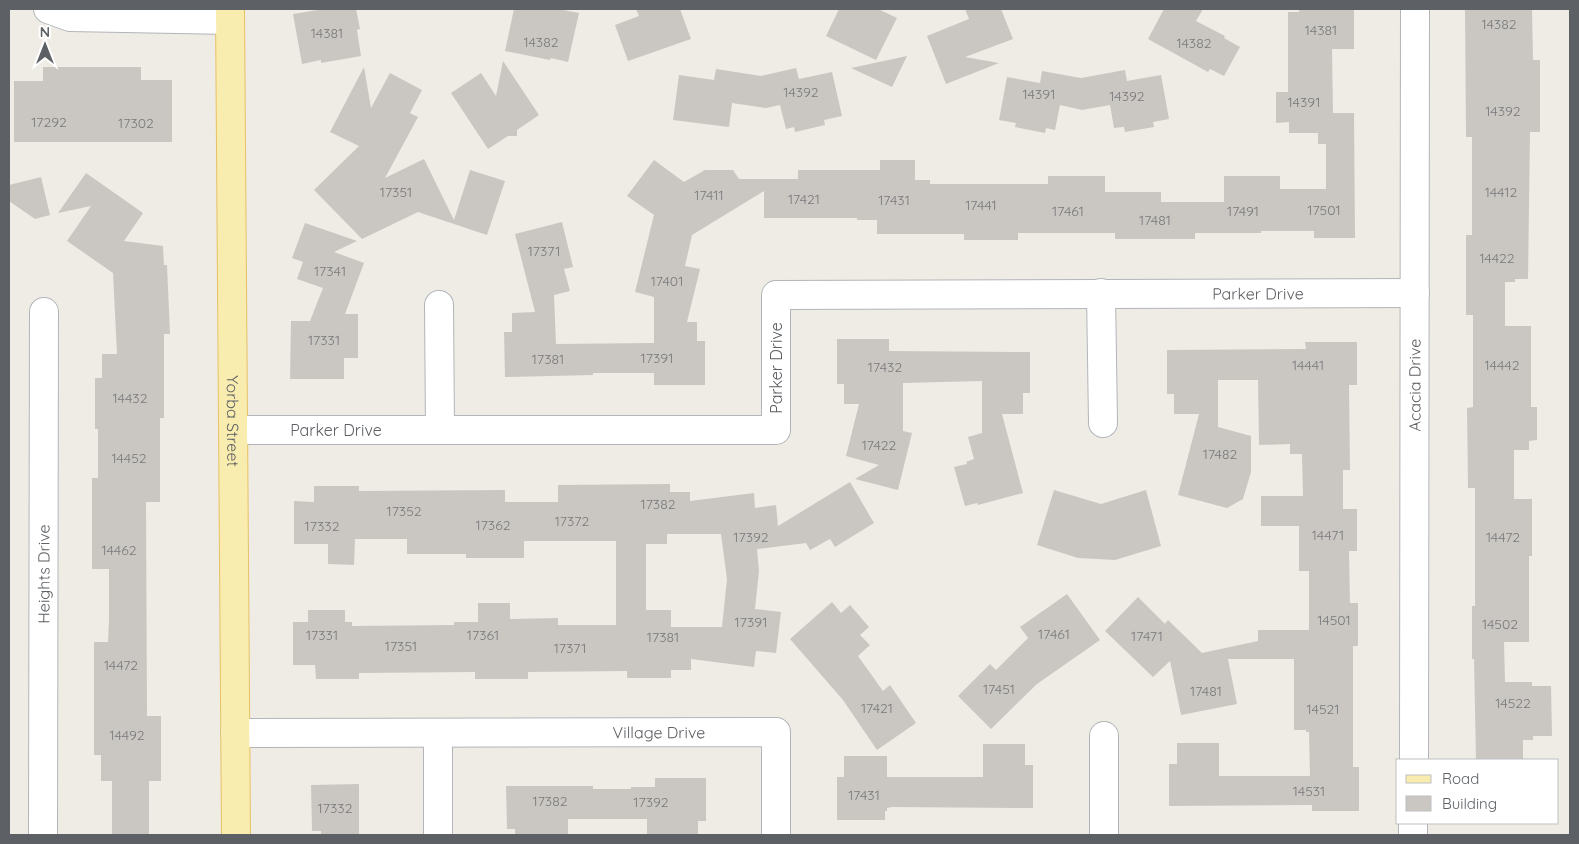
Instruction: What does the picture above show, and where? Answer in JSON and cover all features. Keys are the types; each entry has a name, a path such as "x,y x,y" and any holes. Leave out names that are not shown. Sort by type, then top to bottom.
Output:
{"main road":[{"name":"Yorba Street","path":"230,14 236,835"}],"street":[{"path":"48,9 70,17 230,14"},
{"name":"Acacia Drive","path":"1414,9 1414,759"},
{"name":"Parker Drive","path":"234,430 776,430 776,295 1415,293"},
{"path":"1100,294 1103,423"},
{"path":"439,305 440,430"},
{"name":"Heights Drive","path":"43,835 44,312"},
{"name":"Village Drive","path":"235,734 776,732 776,835"},
{"path":"438,733 438,835"},
{"path":"1104,736 1104,835"}],"building":[{"path":"324,9 356,9 360,29 357,30 361,56 321,63 321,60 302,64 293,14"},
{"path":"514,9 558,9 579,13 568,62 505,51"},
{"path":"636,9 680,9 691,39 628,61 615,25 639,16"},
{"path":"839,9 878,9 897,18 876,60 826,36"},
{"path":"965,9 1001,9 1013,39 965,57 999,63 946,84 927,36 969,19"},
{"path":"1164,9 1203,9 1196,21 1225,36 1224,38 1240,47 1224,76 1210,69 1208,72 1148,39"},
{"path":"1299,9 1354,9 1354,49 1332,49 1333,113 1354,113 1355,238 1314,238 1314,231 1195,233 1195,239 1115,239 1115,233 1018,233 1018,240 964,240 964,234 877,234 877,220 857,220 857,218 764,218 764,191 692,235 685,266 700,269 687,322 697,322 697,341 705,341 705,385 654,385 654,373 593,373 593,375 505,377 504,332 512,332 512,313 535,312 515,234 562,222 573,267 564,269 570,291 554,295 556,344 654,343 654,297 635,292 654,215 627,196 654,160 684,182 705,170 733,170 739,179 798,179 798,170 880,170 880,160 915,160 915,180 930,180 930,184 1048,184 1048,176 1105,176 1105,192 1161,192 1161,202 1224,202 1224,176 1280,176 1280,189 1326,189 1326,144 1318,144 1318,133 1289,133 1289,122 1276,123 1276,92 1288,92 1288,12 1299,12"},
{"path":"1465,9 1532,9 1533,60 1540,60 1540,132 1530,132 1528,279 1515,279 1515,282 1505,282 1505,326 1531,326 1531,407 1537,407 1537,440 1529,441 1529,450 1514,450 1514,499 1532,499 1532,556 1529,556 1529,642 1504,642 1505,682 1532,682 1532,686 1551,686 1552,736 1533,736 1533,740 1523,740 1523,759 1476,759 1474,659 1472,659 1472,606 1475,606 1475,488 1468,488 1467,408 1473,407 1473,315 1466,315 1466,235 1472,235 1472,137 1466,137"},
{"path":"907,56 892,87 851,68"},
{"path":"503,61 539,115 517,130 517,136 508,136 488,149 451,93 481,73 496,96"},
{"path":"43,67 141,67 141,80 172,80 172,142 14,142 14,81 43,81"},
{"path":"364,67 371,108 390,73 422,90 410,113 418,117 385,178 424,159 454,220 470,170 505,181 487,235 418,212 362,239 314,190 359,146 330,132"},
{"path":"796,68 799,79 832,72 842,116 824,120 825,125 795,132 794,127 786,129 780,105 766,108 732,103 729,127 673,120 679,75 714,80 716,69 761,76"},
{"path":"1125,70 1127,81 1161,75 1169,119 1153,122 1154,127 1125,132 1124,127 1114,128 1110,105 1082,110 1060,105 1055,130 1046,128 1045,133 1015,127 1016,123 999,120 1007,77 1040,83 1042,71 1081,78"},
{"path":"86,173 143,213 124,241 163,246 164,265 167,265 170,334 164,334 164,418 160,418 160,502 146,502 147,716 161,716 161,781 149,781 149,835 112,835 112,781 101,781 101,755 94,755 94,642 108,642 109,620 109,569 92,569 92,478 98,478 98,429 95,429 95,378 102,378 102,354 117,354 113,273 67,241 91,206 58,213"},
{"path":"41,177 50,215 35,219 9,201 9,185"},
{"path":"305,223 357,241 334,252 364,263 345,314 358,314 358,358 344,358 344,379 290,379 291,321 310,321 323,288 297,279 303,262 292,258"},
{"path":"837,339 889,339 889,351 1030,352 1030,393 1023,393 1023,414 1002,414 1023,493 978,505 977,503 965,506 954,467 967,464 966,462 974,459 968,437 982,433 982,381 903,383 903,431 912,433 898,490 855,479 879,465 846,456 859,404 844,404 844,384 837,384"},
{"path":"1305,342 1357,342 1357,385 1349,385 1350,470 1343,470 1343,509 1357,509 1357,551 1349,551 1350,603 1358,603 1358,646 1353,646 1353,767 1359,767 1359,811 1312,811 1312,805 1169,806 1169,764 1177,764 1177,743 1219,743 1219,776 1310,776 1309,732 1306,732 1306,730 1294,730 1294,659 1228,659 1237,704 1181,715 1170,661 1153,677 1105,631 1138,597 1165,624 1168,620 1202,653 1258,641 1258,630 1309,630 1309,571 1299,571 1299,526 1261,526 1261,496 1303,496 1302,454 1290,454 1290,444 1259,445 1258,380 1218,380 1218,427 1251,436 1251,472 1243,499 1227,508 1178,495 1199,414 1174,414 1174,394 1167,394 1167,350 1306,349"},
{"path":"850,482 874,523 835,547 830,539 810,550 806,543 757,549 759,571 755,609 781,612 776,653 756,651 754,667 691,659 691,670 671,670 671,678 627,678 627,671 528,672 528,679 475,679 475,672 359,673 359,679 316,679 315,665 293,665 293,622 308,622 308,610 345,610 345,622 352,622 352,626 454,625 454,622 478,622 478,603 510,603 510,619 558,618 558,625 616,625 616,541 524,541 524,558 466,558 466,554 407,554 407,539 355,539 354,565 328,564 328,544 294,544 294,501 314,502 314,486 359,486 359,491 505,490 505,502 558,502 558,485 670,484 670,492 690,492 690,501 754,493 755,508 776,505 778,526","holes":["667,534 721,534 727,579 722,627 671,627 671,610 646,610 646,544 667,544"]},
{"path":"1054,490 1101,504 1146,490 1161,546 1115,560 1078,558 1037,545"},
{"path":"1067,594 1100,640 1037,684 991,729 958,696 990,664 996,670 1028,638 1020,627"},
{"path":"832,602 841,613 850,605 869,627 860,635 870,645 858,656 883,691 890,685 916,723 877,750 843,700 790,639"},
{"path":"983,744 1025,744 1025,765 1033,765 1033,808 892,807 887,808 887,811 885,811 885,820 837,820 837,777 844,777 844,756 887,756 887,777 983,777"},
{"path":"655,778 706,778 706,821 698,821 698,835 647,835 647,819 568,819 568,835 515,835 515,829 507,829 506,786 593,786 593,789 631,789 631,787 655,787"},
{"path":"359,784 359,835 321,835 321,831 312,831 311,785"}]}
